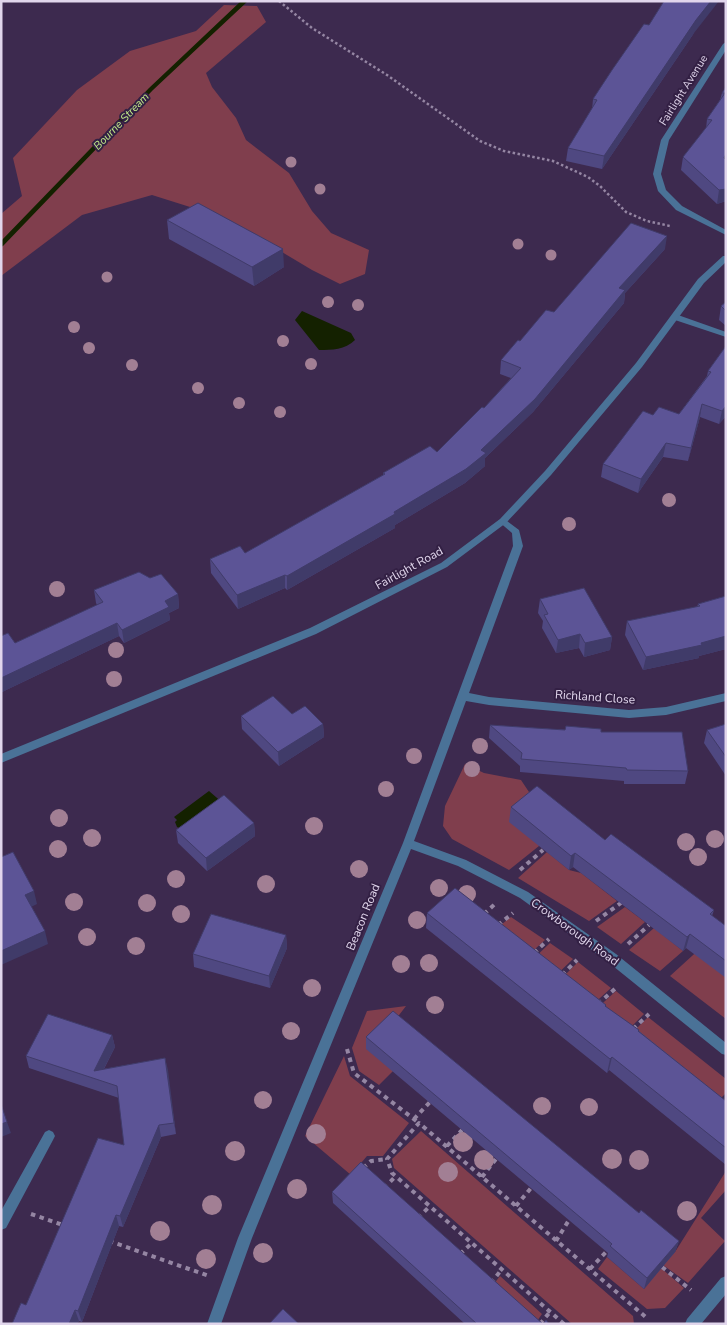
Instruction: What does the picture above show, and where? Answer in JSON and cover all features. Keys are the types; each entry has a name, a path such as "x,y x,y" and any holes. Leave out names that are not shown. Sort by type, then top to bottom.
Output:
{"street":[{"name":"Fairlight Avenue","path":"726,44 665,140 657,174 662,191 679,208 726,233"},
{"name":"Fairlight Road","path":"1,760 313,631 444,565 502,521 548,472 639,365 701,281 726,258"},
{"path":"675,318 726,335"},
{"name":"Beacon Road","path":"214,1324 245,1238 408,843 518,546 516,532 502,521"},
{"name":"Richland Close","path":"462,696 489,701 629,714 666,711 726,697"},
{"name":"Crowborough Road","path":"408,843 462,863 524,895 612,958 726,1050"},
{"path":"1,1224 49,1136"},
{"path":"692,1324 726,1283"}],"path":[{"path":"279,1 312,28 387,75 480,141 504,151 553,161 588,177 600,186 626,212 647,222 673,227"},
{"path":"517,872 543,850"},
{"path":"477,920 498,901"},
{"path":"590,926 621,903"},
{"path":"497,926 516,911"},
{"path":"622,949 649,925"},
{"path":"527,960 552,936"},
{"path":"555,982 580,958"},
{"path":"591,1010 616,987"},
{"path":"631,1031 649,1013"},
{"path":"337,1018 354,1073 447,1146 648,1319"},
{"path":"414,1119 430,1102"},
{"path":"361,1171 371,1161 387,1159 419,1123"},
{"path":"447,1146 462,1130"},
{"path":"387,1159 392,1173 564,1324"},
{"path":"482,1177 496,1159"},
{"path":"381,1192 396,1176"},
{"path":"516,1206 531,1188"},
{"path":"415,1222 430,1206"},
{"path":"11,1207 65,1226"},
{"path":"556,1240 569,1220"},
{"path":"102,1238 228,1283"},
{"path":"456,1258 472,1243"},
{"path":"590,1269 606,1252"},
{"path":"662,1267 692,1290"},
{"path":"488,1287 502,1269"},
{"path":"540,1324 550,1312"}],"shaded area":[{"path":"224,5 257,6 266,22 206,73 212,87 236,118 246,140 289,173 312,211 331,233 369,250 365,274 340,284 312,270 225,218 152,195 82,215 1,276 1,214 22,196 13,158 77,90 130,51 196,31"},
{"path":"302,311 351,333 355,340 343,348 319,350 295,320"},
{"path":"465,764 484,773 521,780 535,801 539,846 509,870 452,839 443,826 445,806"},
{"path":"209,791 224,804 179,828 177,827 175,822 177,820 174,817"},
{"path":"547,852 569,870 581,873 617,901 589,921 518,878"},
{"path":"625,907 645,922 621,944 597,927"},
{"path":"511,917 545,940 525,958 492,932"},
{"path":"726,925 726,1019 670,976"},
{"path":"654,928 683,951 660,971 629,950"},
{"path":"550,943 573,959 552,979 530,962"},
{"path":"578,962 611,988 589,1008 557,983"},
{"path":"616,991 644,1014 623,1035 593,1012"},
{"path":"406,1006 393,1023 393,1071 379,1085 359,1071 352,1048 367,1011"},
{"path":"648,1017 726,1079 726,1093 712,1107 627,1038"},
{"path":"344,1056 350,1076 409,1123 383,1156 367,1156 351,1175 305,1136"},
{"path":"421,1131 633,1316 634,1324 572,1324 394,1168 392,1159"},
{"path":"726,1171 726,1190 701,1218 725,1241 688,1283 663,1265 675,1252"},
{"path":"607,1257 644,1289 661,1268 684,1288 665,1308 647,1309 598,1269"},
{"path":"500,1276 542,1314 535,1324 490,1289"}],"building":[{"path":"664,1 711,1 696,20 604,156 568,148 597,100 593,99 644,24 649,25"},
{"path":"726,87 726,154 724,158 726,160 726,189 719,190 683,157 712,120 707,119 725,93 722,93"},
{"path":"198,203 283,249 252,267 167,220"},
{"path":"631,223 667,236 619,288 625,290 535,399 481,450 486,453 466,469 394,512 395,514 287,576 285,575 237,595 210,559 240,546 245,553 385,474 383,473 430,446 437,452 482,407 484,408 521,368 501,360 546,310 554,312"},
{"path":"726,302 726,311 721,306"},
{"path":"726,346 726,406 722,411 702,404 691,448 666,443 641,479 603,464 643,411 653,415 659,407 679,414 711,372 708,371"},
{"path":"139,572 150,578 161,574 178,594 165,601 169,607 122,630 117,623 1,678 1,636 8,633 15,643 103,602 94,590"},
{"path":"584,588 612,637 585,643 580,634 558,640 544,615 548,614 540,599"},
{"path":"726,596 726,636 701,643 702,645 646,657 627,621 700,606 698,604"},
{"path":"273,696 292,714 305,706 323,724 278,752 241,716"},
{"path":"726,724 726,757 707,730"},
{"path":"490,725 565,730 566,726 601,729 601,732 682,732 688,771 627,770 626,768 521,759 522,753"},
{"path":"537,786 605,840 611,834 714,910 710,914 726,926 726,961 690,934 687,937 575,853 571,856 511,807"},
{"path":"224,795 254,823 206,858 176,830"},
{"path":"13,852 34,891 25,895 45,931 1,951 1,857"},
{"path":"455,888 605,1006 639,1030 726,1101 726,1148 612,1057 610,1059 427,913"},
{"path":"211,914 286,935 269,976 193,954"},
{"path":"393,1011 639,1213 641,1210 679,1241 647,1278 610,1246 612,1244 366,1037"},
{"path":"48,1014 112,1035 94,1071 165,1058 174,1123 159,1125 120,1216 116,1215 78,1311 75,1310 69,1324 12,1324 21,1303 26,1305 98,1138 124,1145 117,1086 26,1056"},
{"path":"1,1104 7,1122 1,1124"},
{"path":"361,1162 543,1324 477,1324 332,1192"},
{"path":"283,1309 299,1324 269,1324"}],"waterway":[{"name":"Bourne Stream","path":"1,245 151,89 245,1"}]}
